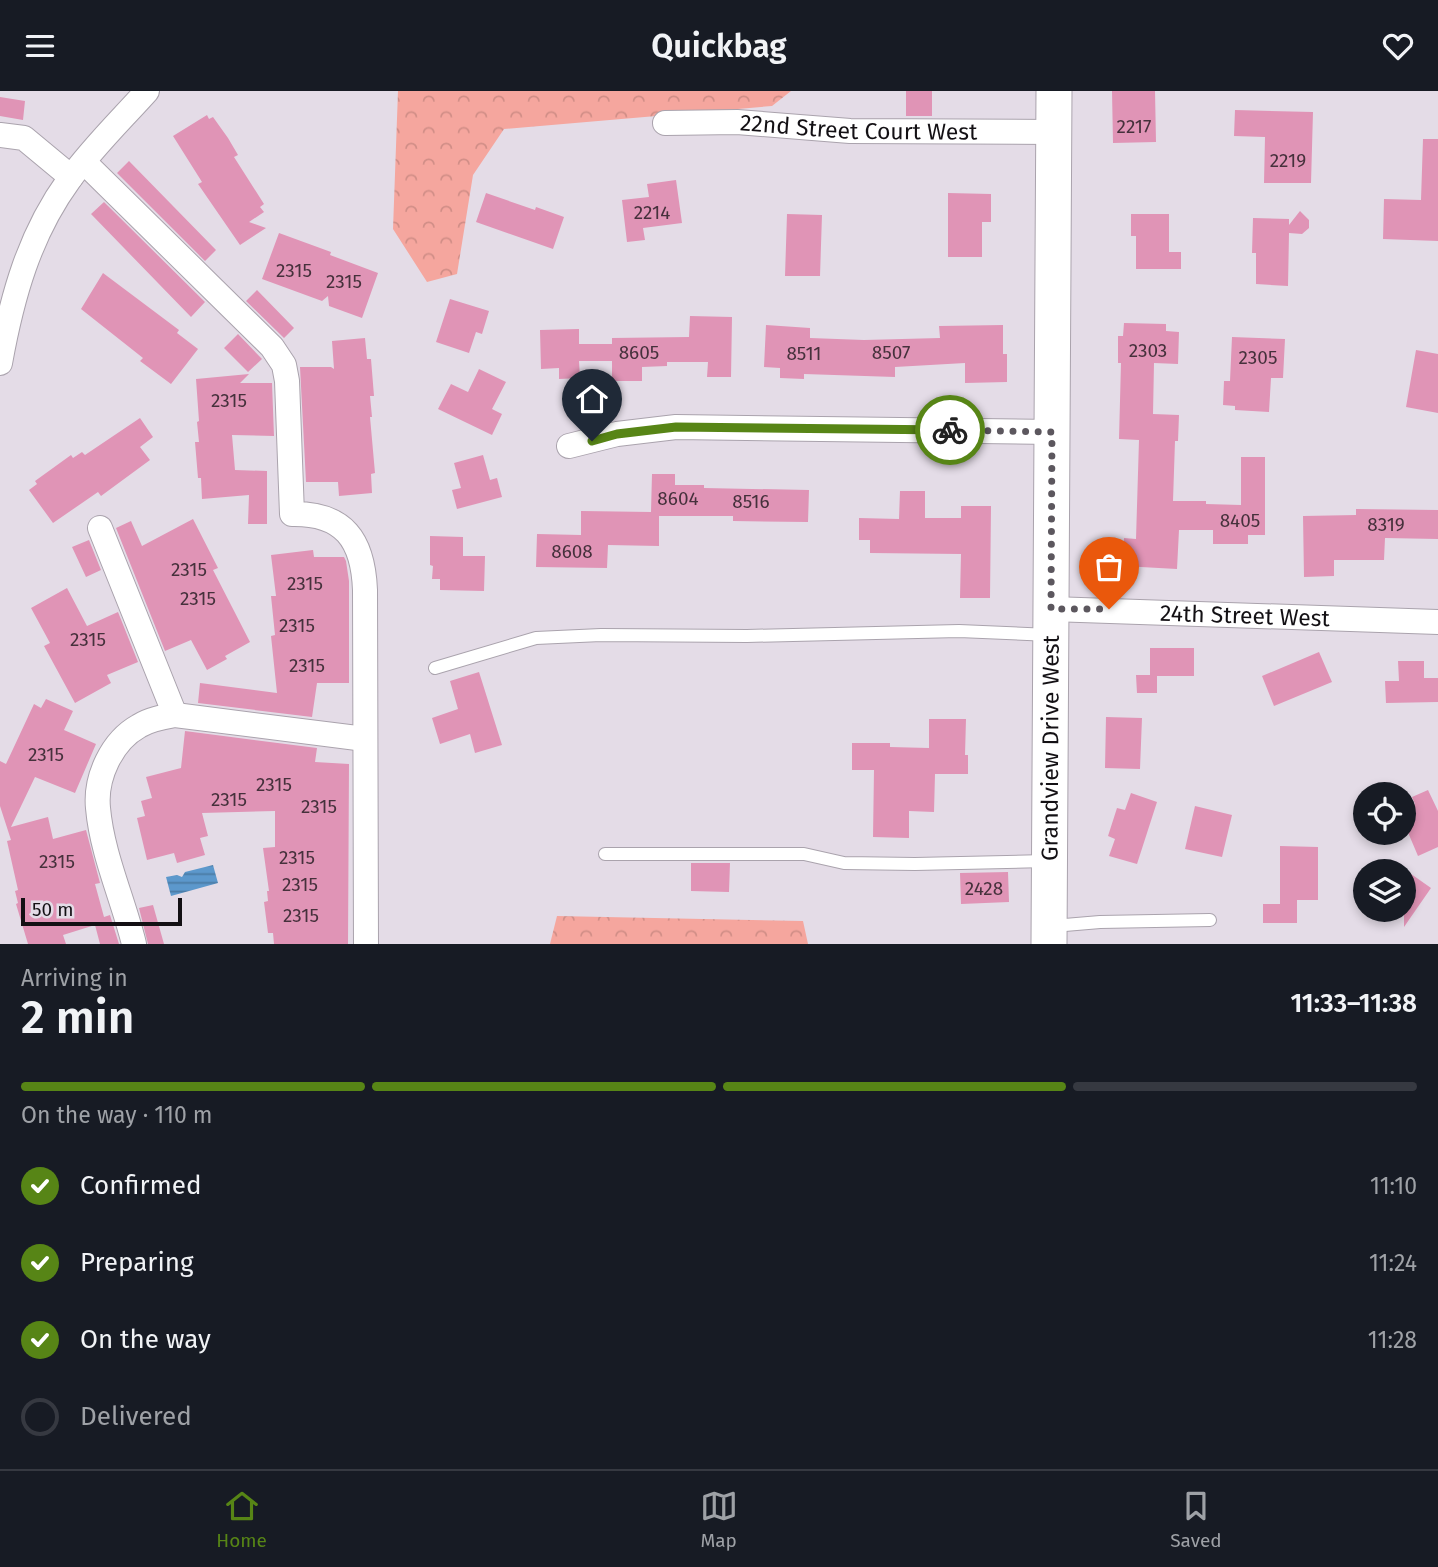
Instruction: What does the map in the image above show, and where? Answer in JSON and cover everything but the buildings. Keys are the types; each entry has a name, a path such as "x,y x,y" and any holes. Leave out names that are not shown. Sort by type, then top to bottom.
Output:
{"street":[{"path":"0,363 13,299 33,241 77,170 146,91"},
{"name":"Grandview Drive West","path":"1050,935 1054,91"},
{"name":"22nd Street Court West","path":"665,123 737,122 850,131 1054,132"},
{"path":"0,135 24,138 77,170 272,347 284,365 287,381 292,515 322,516 337,523 356,544 363,560 366,590 366,944"},
{"path":"569,446 617,434 676,427 1052,432"},
{"path":"100,528 175,715"},
{"name":"24th Street West","path":"1051,622 1438,622"},
{"path":"134,944 102,834 97,805 108,760 115,747 126,736 155,719 175,715 365,739"}],"lane":[{"name":"24th Street West","path":"435,668 536,638 959,631 1051,622"},
{"path":"605,854 804,854 844,863 891,864 1050,861"},
{"path":"1050,935 1100,922 1210,920"}],"green space":[{"path":"398,91 791,91 772,106 504,129 473,175 457,274 427,282 393,229"},
{"path":"557,916 803,921 808,944 550,944"}],"water":[{"path":"213,865 218,883 171,896 166,877 182,877 185,872"}],"way so far":[{"path":"950,430 1052,432 1051,609 1109,609"}],"route":[{"path":"592,441 617,434 676,427 950,430"}]}
